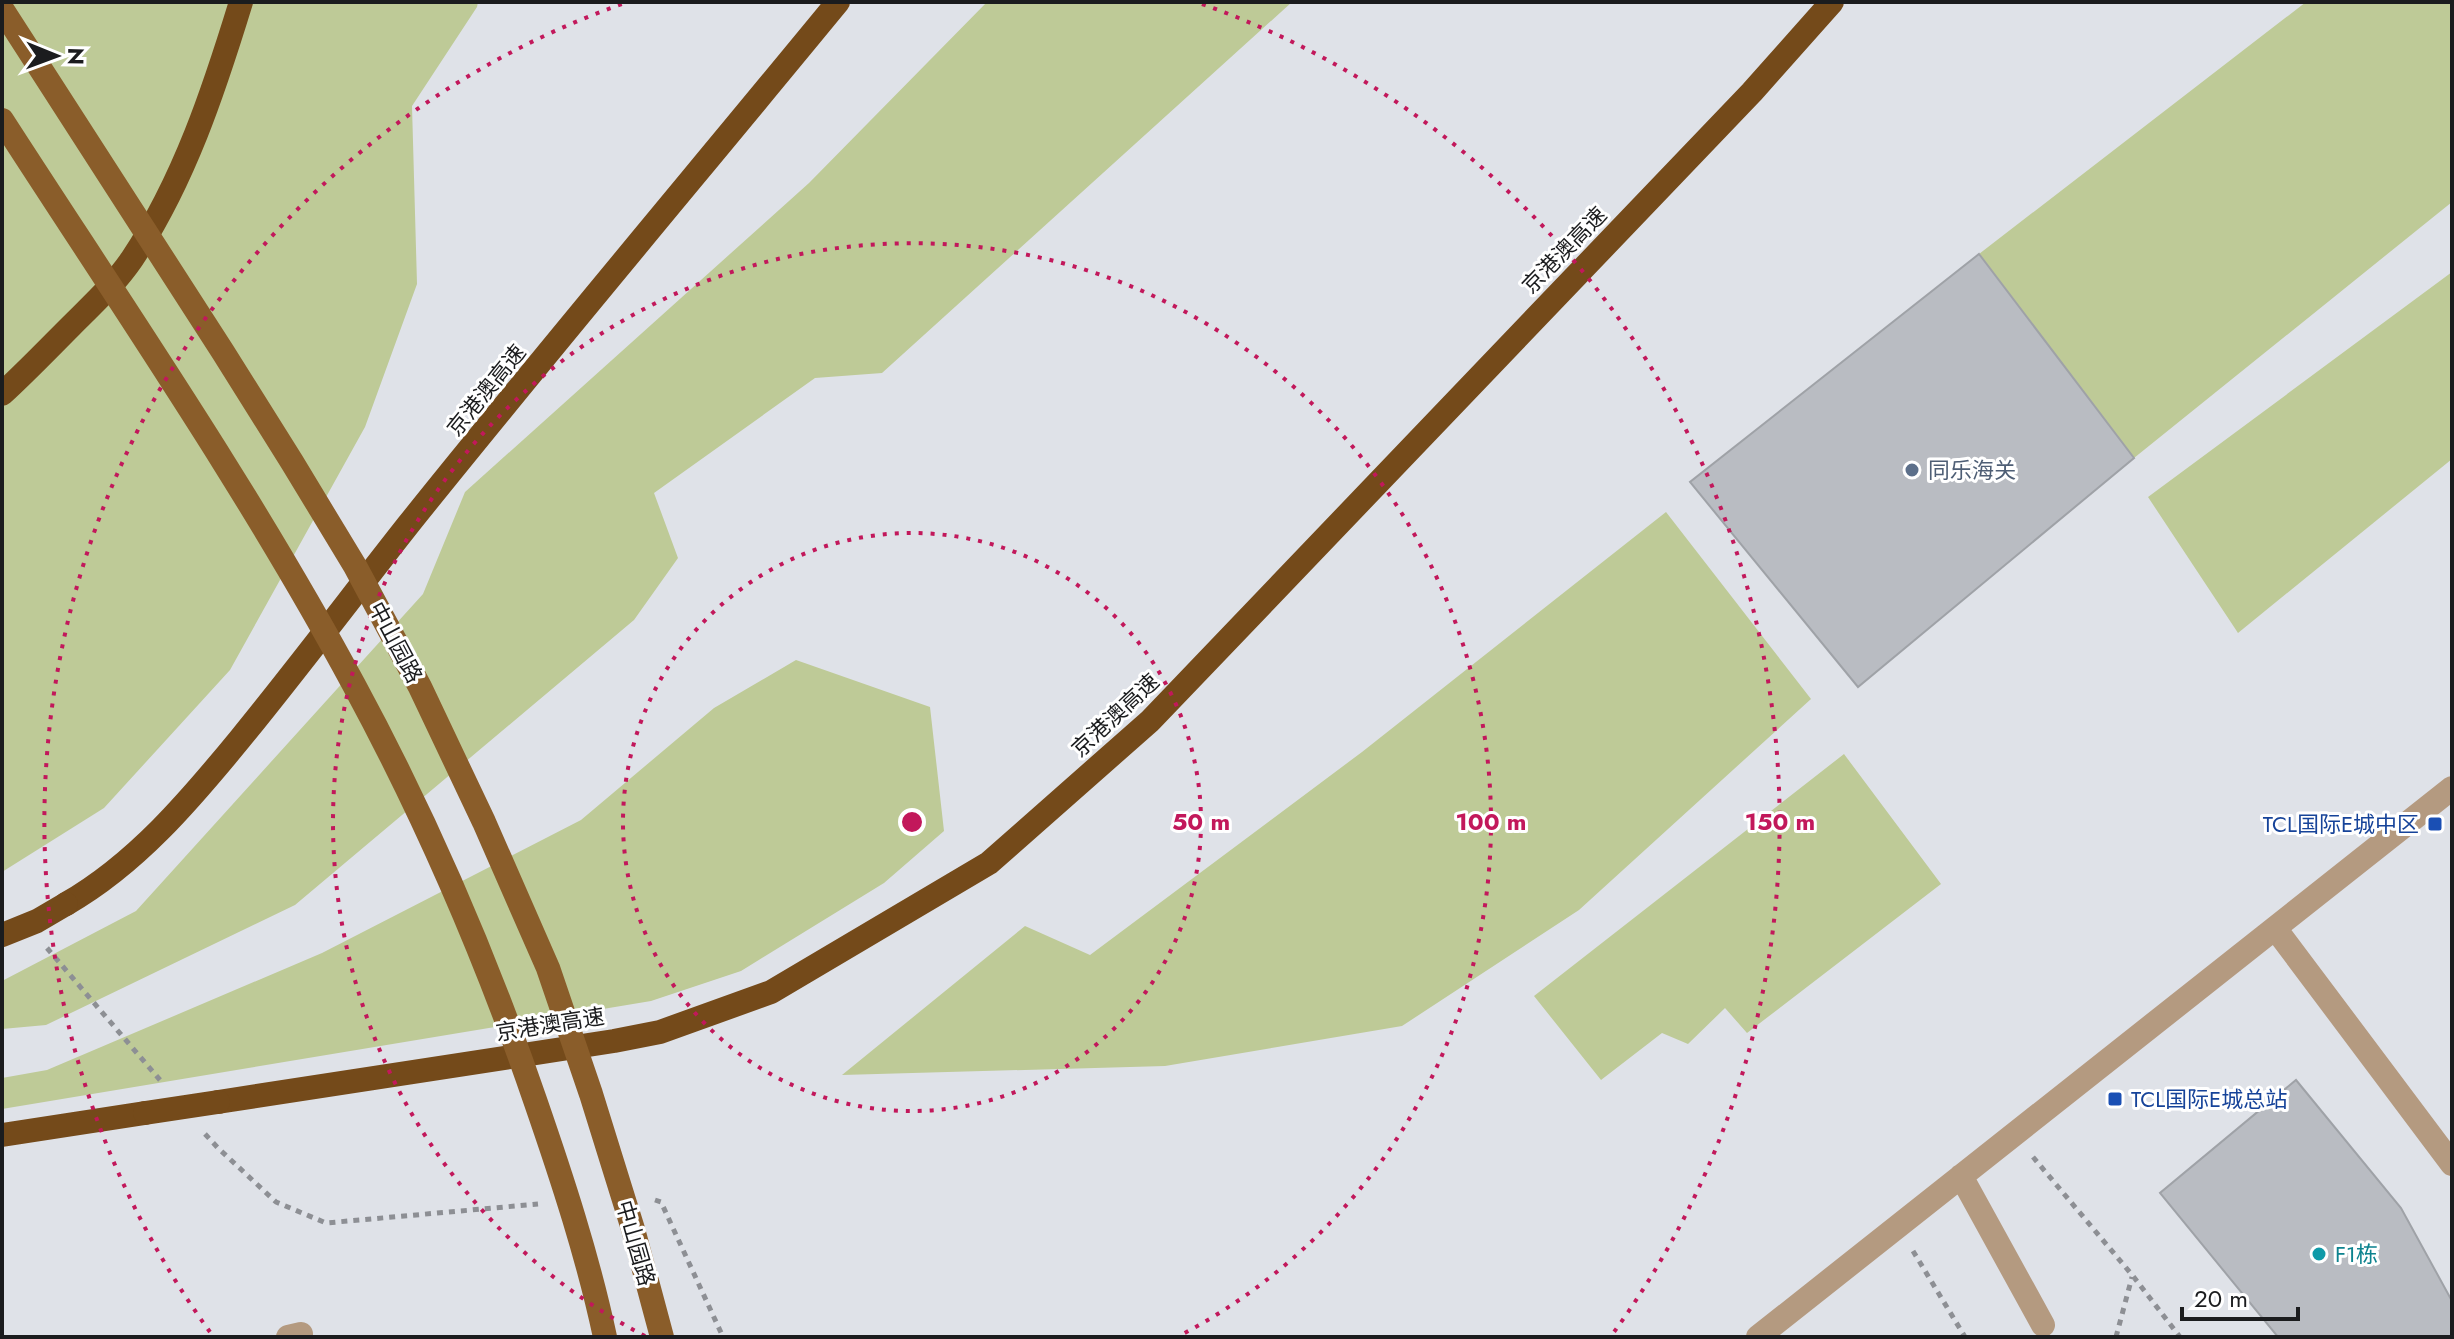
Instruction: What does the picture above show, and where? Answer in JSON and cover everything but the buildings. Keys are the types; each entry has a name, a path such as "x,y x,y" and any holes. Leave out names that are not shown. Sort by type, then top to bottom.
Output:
{"highway":[{"path":"2,394 96,302 132,259 166,200 193,140 218,77 241,2"},
{"name":"京港澳高速","path":"2,935 37,921 87,892 138,851 204,781 285,684 408,525 838,2"},
{"name":"京港澳高速","path":"2,1135 660,1032 771,992 989,863 1150,721 1752,92 1832,2"}],"main road":[{"name":"中山园路","path":"2,9 292,462 355,566 420,687 548,968 633,1229 662,1337"},
{"path":"2,120 232,477 354,685 411,796 507,1018 563,1180 605,1337"}],"lane":[{"path":"1758,1337 2452,788"},
{"path":"2275,928 2452,1164"},
{"path":"1961,1176 2043,1325"},
{"path":"288,1337 301,1334 301,1337"}],"path":[{"path":"43,943 166,1088"},
{"path":"197,1124 276,1202 326,1223 547,1204"},
{"path":"2014,1134 2180,1337"},
{"path":"652,1199 661,1202 723,1337"},
{"path":"1898,1227 1965,1337"},
{"path":"2116,1337 2133,1276"}],"green space":[{"path":"2,2 478,2 412,106 417,284 365,427 230,670 104,808 2,872"},
{"path":"987,2 1292,2 882,373 815,378 654,493 678,558 634,620 295,905 46,1025 2,1029 2,981 136,911 423,594 465,492 809,183"},
{"path":"2306,2 2452,2 2452,202 2134,458 1979,254"},
{"path":"2452,272 2452,459 2238,633 2148,497"},
{"path":"1666,512 1811,699 1579,910 1402,1026 1165,1066 842,1075 1025,926 1090,955 1362,752"},
{"path":"796,660 930,707 944,831 884,883 741,971 651,1001 2,1109 2,1078 47,1070 322,953 581,820 714,708"},
{"path":"1844,754 1941,884 1747,1033 1725,1008 1688,1044 1662,1033 1601,1080 1534,996"}],"place":[{"name":"同乐海关","path":"1912,470"},
{"name":"TCL国际E城中区","path":"2435,824"},
{"name":"TCL国际E城总站","path":"2115,1099"},
{"name":"F1栋","path":"2319,1254"}]}
